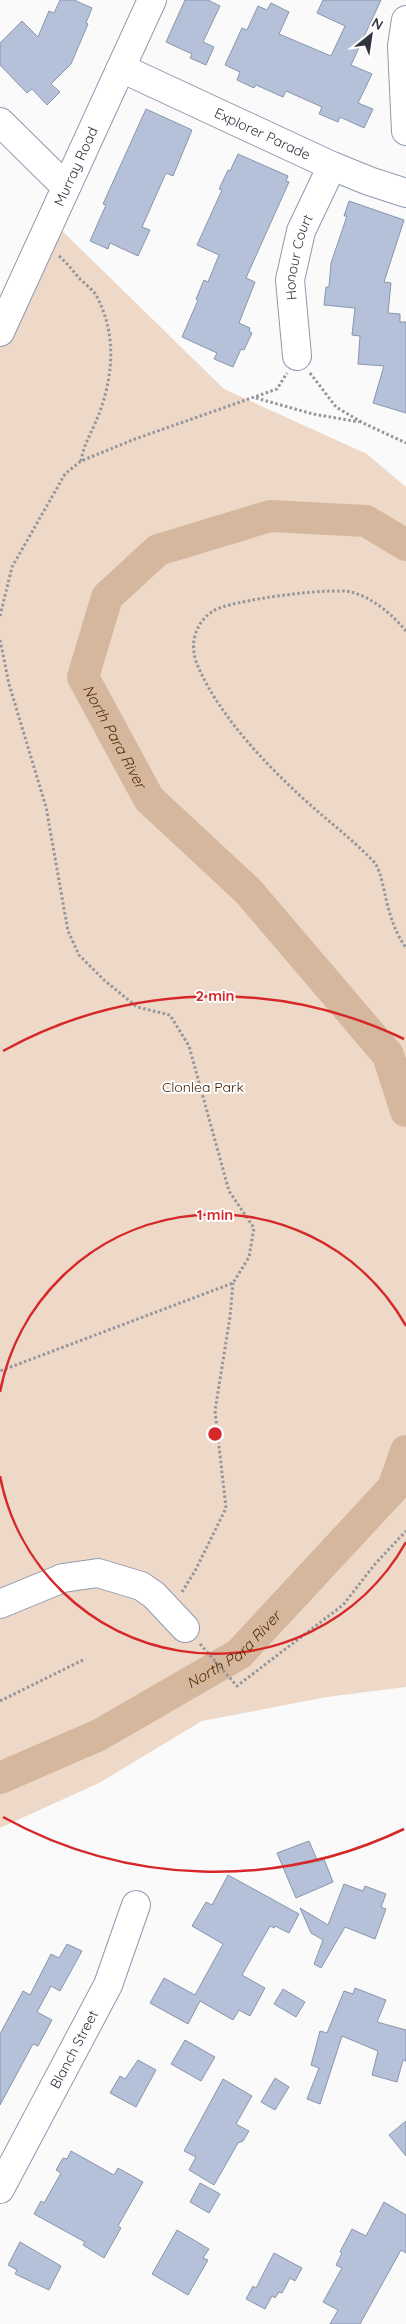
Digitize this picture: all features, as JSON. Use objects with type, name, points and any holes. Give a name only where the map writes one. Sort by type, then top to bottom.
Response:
[{"type":"street","name":"Murray Road","points":[[0,332],[152,0]]},
{"type":"street","points":[[406,20],[402,46],[406,131]]},
{"type":"street","name":"Explorer Parade","points":[[121,68],[332,166],[369,181],[406,192]]},
{"type":"street","points":[[0,122],[66,186]]},
{"type":"street","name":"Honour Court","points":[[297,356],[290,280],[301,231],[332,166]]},
{"type":"street","points":[[0,1604],[63,1578],[98,1573],[142,1586],[185,1628]]},
{"type":"street","name":"Blanch Street","points":[[0,2189],[108,1986],[136,1905]]},
{"type":"path","points":[[41,242],[59,256],[95,293],[105,315],[109,332],[111,367],[109,384],[98,419],[83,446],[81,461]]},
{"type":"path","points":[[0,616],[12,567],[66,474],[81,461],[208,412],[255,398],[277,389],[297,356],[336,407],[362,423],[406,443]]},
{"type":"path","points":[[255,398],[313,414],[362,423]]},
{"type":"path","points":[[406,631],[397,620],[368,598],[350,591],[318,592],[262,598],[214,610],[195,632],[193,646],[197,663],[211,690],[247,741],[282,780],[377,865],[397,934],[406,948]]},
{"type":"path","points":[[0,640],[2,659],[46,807],[68,931],[79,955],[104,980],[137,1007],[170,1016],[189,1046],[229,1191],[254,1228],[249,1256],[233,1283],[230,1317],[215,1411],[226,1508],[186,1587],[166,1608]]},
{"type":"path","points":[[0,1371],[233,1283]]},
{"type":"path","points":[[213,1658],[237,1686],[343,1605],[375,1564],[406,1531]]},
{"type":"path","points":[[0,1701],[85,1659]]},
{"type":"green space","name":"Clonlea Park","points":[[50,219],[224,389],[367,454],[406,487],[406,1687],[327,1697],[202,1721],[99,1783],[0,1828],[0,331]]},
{"type":"building","points":[[60,0],[74,0],[92,8],[86,23],[88,24],[71,64],[51,84],[60,92],[47,105],[32,89],[27,93],[0,65],[0,43],[22,21],[38,37],[49,11],[54,13]]},
{"type":"building","points":[[185,0],[208,0],[220,6],[203,42],[214,47],[206,65],[190,58],[192,54],[166,42]]},
{"type":"building","points":[[323,0],[381,0],[351,65],[372,74],[358,103],[373,109],[364,128],[340,117],[338,122],[319,114],[322,107],[286,91],[283,97],[256,85],[254,88],[237,80],[240,72],[225,65],[242,28],[247,30],[258,6],[267,10],[271,3],[289,12],[279,34],[331,56],[345,26],[317,13]]},
{"type":"building","points":[[146,109],[192,130],[173,176],[166,173],[142,227],[150,230],[138,256],[110,243],[108,249],[90,241],[106,205],[103,204]]},
{"type":"building","points":[[238,154],[288,176],[286,181],[289,182],[246,278],[255,282],[239,323],[250,328],[249,331],[252,333],[244,350],[241,349],[233,367],[214,359],[217,353],[182,337],[198,300],[196,299],[204,280],[208,282],[219,255],[197,245],[222,190],[219,189]]},
{"type":"building","points":[[349,201],[404,220],[384,282],[391,283],[388,313],[400,314],[400,322],[406,322],[406,413],[373,403],[384,366],[358,364],[360,336],[352,335],[355,308],[324,305],[326,287],[329,287],[331,263],[347,216],[344,216]]},
{"type":"building","points":[[309,1841],[318,1862],[324,1859],[333,1882],[296,1898],[277,1853]]},
{"type":"building","points":[[228,1875],[299,1914],[289,1933],[275,1926],[274,1928],[270,1926],[242,1975],[265,1988],[250,2016],[239,2010],[233,2020],[200,2001],[188,2024],[150,2003],[164,1978],[195,1995],[223,1944],[192,1926],[206,1902],[212,1905]]},
{"type":"building","points":[[344,1884],[363,1891],[365,1886],[386,1894],[381,1907],[386,1909],[375,1939],[345,1927],[321,1968],[314,1964],[323,1940],[311,1933],[300,1908],[328,1925]]},
{"type":"building","points":[[67,1944],[82,1951],[60,1991],[51,1986],[37,2012],[52,2020],[38,2046],[33,2044],[0,2105],[0,2034],[23,1991],[30,1995],[51,1954],[59,1958]]},
{"type":"building","points":[[355,1988],[386,2000],[377,2022],[406,2030],[406,2061],[403,2060],[397,2082],[372,2075],[378,2051],[342,2036],[320,2104],[307,2099],[319,2068],[311,2065],[320,2031],[327,2033],[344,1991],[353,1994]]},
{"type":"building","points":[[283,1989],[305,2002],[296,2017],[274,2004]]},
{"type":"building","points":[[185,2040],[215,2057],[201,2081],[171,2064]]},
{"type":"building","points":[[138,2060],[156,2070],[136,2107],[110,2093],[120,2076],[125,2079]]},
{"type":"building","points":[[275,2078],[289,2087],[275,2110],[261,2102]]},
{"type":"building","points":[[223,2079],[252,2096],[236,2124],[249,2131],[243,2141],[238,2143],[214,2185],[189,2170],[196,2157],[184,2151]]},
{"type":"building","points":[[406,2121],[406,2156],[389,2135]]},
{"type":"building","points":[[71,2151],[114,2175],[118,2168],[143,2182],[118,2226],[121,2228],[104,2258],[83,2245],[85,2242],[34,2214],[41,2201],[44,2203],[61,2173],[56,2170],[63,2158],[67,2159]]},
{"type":"building","points":[[200,2183],[220,2194],[209,2213],[190,2202]]},
{"type":"building","points":[[384,2202],[406,2215],[406,2253],[401,2250],[360,2324],[330,2324],[338,2310],[323,2302],[342,2268],[336,2265],[342,2253],[340,2252],[352,2229],[366,2236]]},
{"type":"building","points":[[177,2230],[209,2249],[203,2258],[208,2260],[188,2295],[152,2274]]},
{"type":"building","points":[[20,2242],[61,2266],[49,2290],[15,2274],[17,2270],[8,2265]]},
{"type":"building","points":[[274,2253],[302,2268],[295,2281],[290,2278],[282,2293],[279,2292],[275,2298],[272,2296],[265,2309],[246,2299],[253,2286],[256,2288]]},
{"type":"waterway","name":"North Para River","points":[[406,545],[366,521],[270,516],[158,550],[107,597],[83,677],[149,799],[248,891],[388,1055],[406,1111]]},
{"type":"waterway","name":"North Para River","points":[[0,1778],[99,1735],[239,1654],[393,1488],[406,1451]]}]
